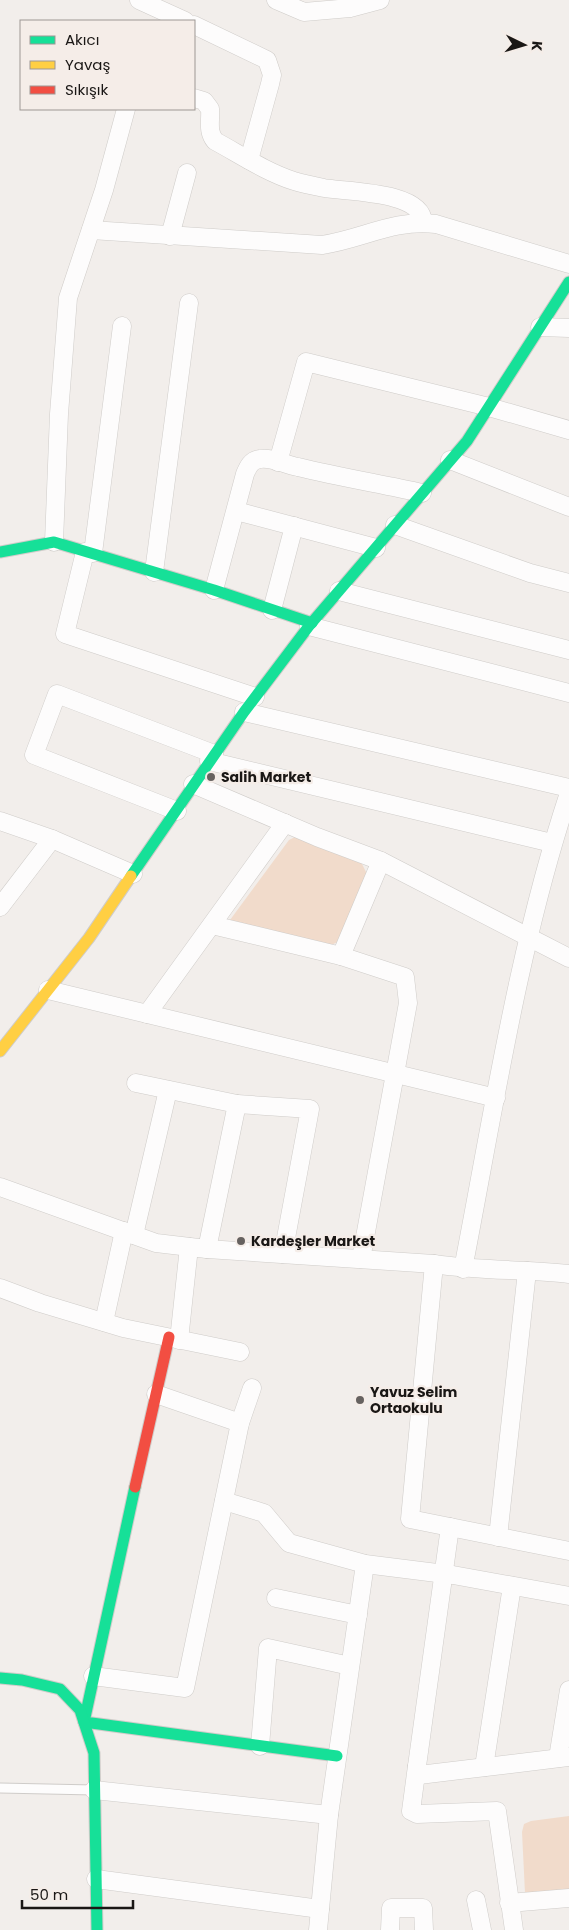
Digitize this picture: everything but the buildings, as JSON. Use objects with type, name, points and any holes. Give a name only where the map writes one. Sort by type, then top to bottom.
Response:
[{"type":"street","points":[[139,0],[183,20]]},
{"type":"street","points":[[276,0],[304,12],[350,8],[380,0]]},
{"type":"street","points":[[195,26],[267,60],[270,67],[270,84],[249,160]]},
{"type":"street","points":[[195,98],[204,101],[210,109],[209,128],[211,136],[216,141],[249,160],[295,181],[322,188],[390,196],[403,200],[417,209],[423,218],[423,222]]},
{"type":"street","points":[[54,542],[59,414],[68,298],[91,230],[126,110]]},
{"type":"street","points":[[170,236],[187,173]]},
{"type":"street","points":[[91,230],[322,246],[394,225],[423,222],[436,224],[569,264]]},
{"type":"street","points":[[0,1051],[89,938],[193,784],[255,697],[311,624],[467,441],[569,282]]},
{"type":"street","points":[[154,572],[189,303]]},
{"type":"street","points":[[122,326],[89,552],[65,634],[255,697]]},
{"type":"street","points":[[540,327],[569,328]]},
{"type":"street","points":[[278,462],[306,362],[489,407],[569,430]]},
{"type":"street","points":[[214,590],[248,466],[254,461],[261,459],[278,462],[422,493]]},
{"type":"street","points":[[450,460],[569,507]]},
{"type":"street","points":[[236,511],[376,548]]},
{"type":"street","points":[[395,525],[530,573],[569,583]]},
{"type":"street","points":[[272,610],[294,526]]},
{"type":"street","points":[[0,552],[54,542],[214,590],[311,624],[569,693]]},
{"type":"street","points":[[339,591],[569,650]]},
{"type":"street","points":[[176,811],[34,755],[56,694],[212,757],[552,843]]},
{"type":"street","points":[[244,712],[569,788]]},
{"type":"street","points":[[193,784],[381,861],[569,958]]},
{"type":"street","points":[[463,1269],[527,936],[552,843],[569,793]]},
{"type":"street","points":[[0,821],[52,839],[133,874]]},
{"type":"street","points":[[147,1014],[285,823]]},
{"type":"street","points":[[0,907],[52,839]]},
{"type":"street","points":[[340,956],[381,861]]},
{"type":"street","points":[[212,925],[340,956],[405,977],[408,1003],[361,1259]]},
{"type":"street","points":[[48,990],[496,1098]]},
{"type":"street","points":[[136,1083],[237,1104],[310,1109],[283,1254]]},
{"type":"street","points":[[104,1322],[168,1090]]},
{"type":"street","points":[[207,1249],[237,1104]]},
{"type":"street","points":[[0,1187],[156,1243],[207,1249],[434,1264],[463,1269],[569,1274]]},
{"type":"street","points":[[84,1722],[156,1394],[174,1338],[189,1247]]},
{"type":"street","points":[[434,1264],[410,1519],[569,1551]]},
{"type":"street","points":[[498,1537],[527,1271]]},
{"type":"street","points":[[0,1288],[40,1303],[104,1322],[240,1352]]},
{"type":"street","points":[[94,1676],[185,1688],[240,1422],[252,1388]]},
{"type":"street","points":[[156,1394],[240,1422]]},
{"type":"street","points":[[224,1501],[264,1513],[289,1543],[365,1564],[443,1574],[569,1596]]},
{"type":"street","points":[[450,1527],[411,1811],[417,1814],[497,1811],[514,1930]]},
{"type":"street","points":[[318,1930],[329,1815],[365,1564]]},
{"type":"street","points":[[484,1767],[512,1586]]},
{"type":"street","points":[[276,1598],[358,1615]]},
{"type":"street","points":[[260,1746],[268,1648],[350,1666]]},
{"type":"street","points":[[0,1678],[22,1680],[60,1690],[80,1710],[94,1753],[97,1930]]},
{"type":"street","points":[[417,1766],[419,1775],[564,1758],[569,1690]]},
{"type":"street","points":[[84,1722],[337,1756]]},
{"type":"street","points":[[94,1790],[329,1815]]},
{"type":"street","points":[[96,1880],[320,1909]]},
{"type":"street","points":[[509,1903],[569,1898]]},
{"type":"street","points":[[476,1900],[482,1930]]},
{"type":"street","points":[[390,1930],[391,1908],[423,1908],[424,1930]]},
{"type":"lane","points":[[0,1788],[94,1790]]},
{"type":"shaded area","points":[[303,833],[359,858],[367,874],[340,941],[331,945],[230,920],[289,840]]},
{"type":"shaded area","points":[[569,1816],[569,1894],[525,1893],[522,1832],[524,1824],[531,1821]]},
{"type":"traffic: fast","points":[[131,876],[244,712],[309,626],[467,441],[569,282]]},
{"type":"traffic: fast","points":[[0,552],[54,542],[214,590],[312,623]]},
{"type":"traffic: fast","points":[[135,1487],[84,1722],[337,1756]]},
{"type":"traffic: fast","points":[[0,1678],[22,1680],[60,1689],[80,1710],[94,1753],[97,1930]]},
{"type":"traffic: slow","points":[[0,1051],[89,938],[131,876]]},
{"type":"traffic: jam","points":[[135,1487],[169,1337]]},
{"type":"place","name":"Salih Market","points":[[211,777]]},
{"type":"place","name":"Kardeşler Market","points":[[241,1241]]},
{"type":"place","name":"Yavuz Selim Ortaokulu","points":[[360,1400]]}]
